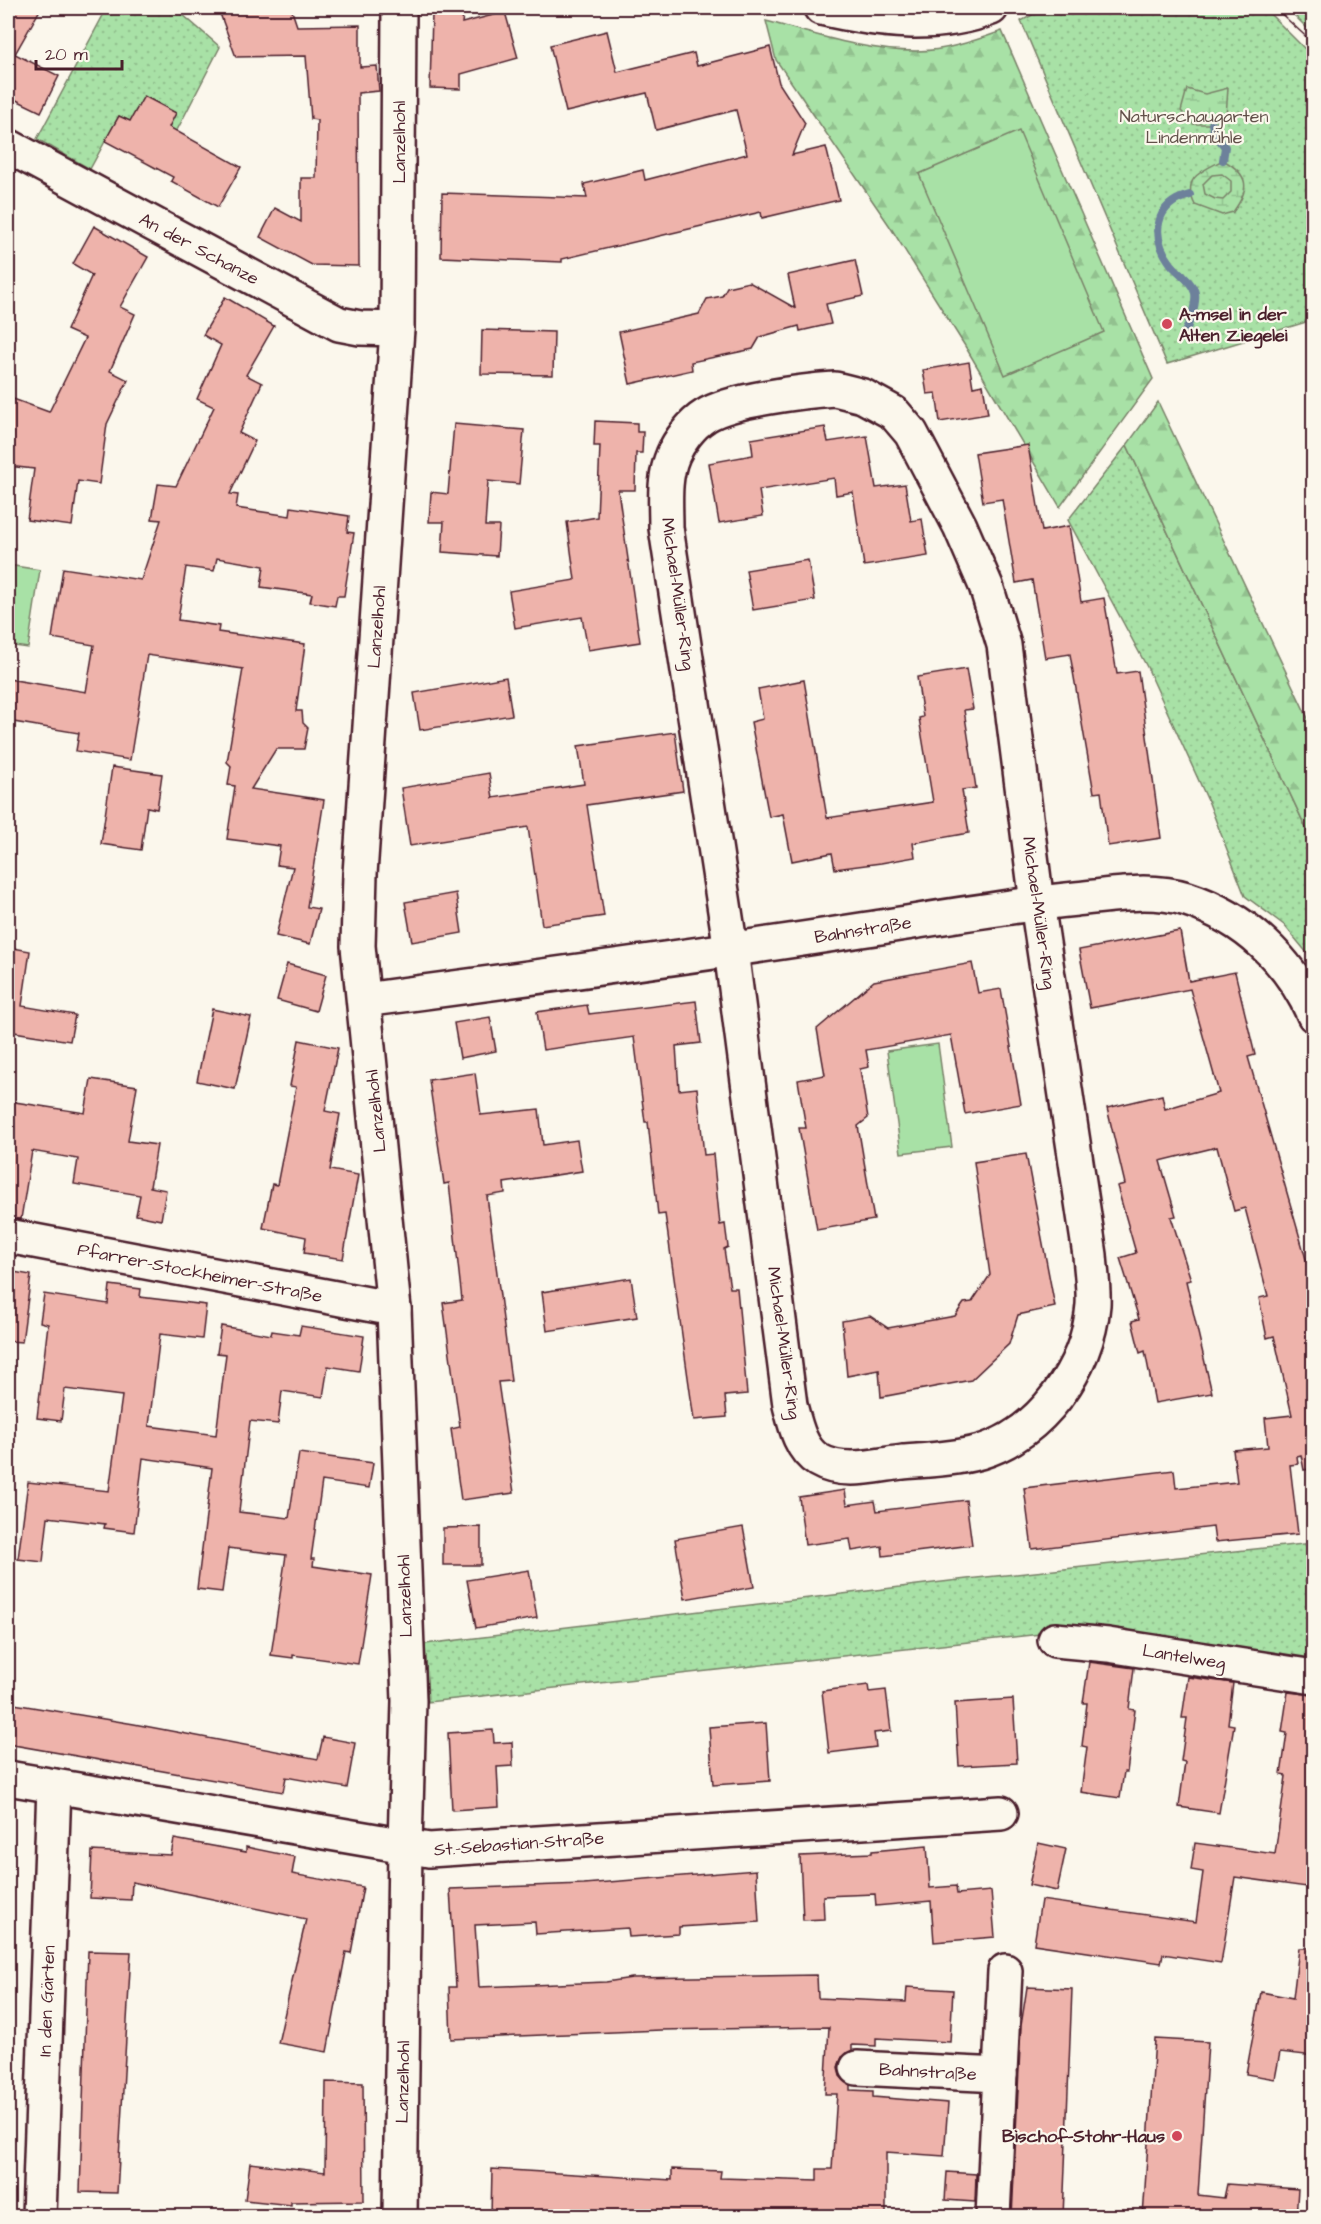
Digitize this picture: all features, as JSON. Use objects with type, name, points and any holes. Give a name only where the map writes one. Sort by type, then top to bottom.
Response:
[{"type":"street","name":"Lanzelhohl","points":[[399,8],[398,329],[360,874],[358,946],[394,1310],[409,1701],[400,2217]]},
{"type":"street","points":[[821,8],[864,18],[894,21],[952,18],[991,8]]},
{"type":"street","name":"An der Schanze","points":[[8,146],[339,324],[360,328],[398,329]]},
{"type":"street","name":"Michael-Müller-Ring","points":[[835,389],[863,396],[894,413],[911,433],[960,526],[986,586],[1004,645],[1037,903],[1090,1255],[1093,1304],[1082,1351],[1071,1373],[1047,1407],[1025,1431],[980,1452],[842,1469],[818,1460],[807,1449],[797,1431],[790,1405],[731,950],[666,528],[666,484],[673,454],[692,426],[706,415],[727,407],[814,390],[835,389]]},
{"type":"street","name":"Bahnstraße","points":[[364,1000],[731,950],[1037,903],[1128,894],[1158,894],[1186,899],[1222,914],[1274,953],[1295,976],[1314,1015]]},
{"type":"street","name":"Pfarrer-Stockheimer-Straße","points":[[8,1236],[394,1310]]},
{"type":"street","name":"Lantelweg","points":[[1055,1640],[1108,1645],[1314,1677]]},
{"type":"street","name":"St.-Sebastian-Straße","points":[[8,1778],[429,1850],[1001,1813]]},
{"type":"street","name":"In den Gärten","points":[[39,2217],[54,1786]]},
{"type":"street","name":"Bahnstraße","points":[[993,2217],[1005,1971]]},
{"type":"street","name":"Bahnstraße","points":[[857,2068],[1000,2075]]},
{"type":"green space","points":[[107,8],[175,8],[220,47],[157,169],[149,164],[176,113],[144,96],[130,121],[119,116],[90,169],[37,139]]},
{"type":"green space","name":"Naturschaugarten Lindenmühle","points":[[1045,8],[1264,8],[1313,57],[1313,320],[1167,364],[1021,21]]},
{"type":"green space","points":[[1287,8],[1313,8],[1313,34]]},
{"type":"green space","points":[[766,21],[840,41],[878,48],[916,51],[949,47],[1002,31],[1153,379],[1060,507],[965,346],[889,225],[776,60]]},
{"type":"green space","points":[[1228,88],[1226,116],[1212,124],[1193,124],[1181,111],[1187,89],[1205,94]]},
{"type":"green space","points":[[1019,131],[1104,332],[1005,375],[919,174]]},
{"type":"green space","points":[[1223,160],[1243,177],[1244,189],[1239,204],[1233,212],[1222,215],[1195,205],[1191,188],[1196,176]],"holes":[[[1222,174],[1231,181],[1231,192],[1223,200],[1205,194],[1203,184],[1212,175]]]},
{"type":"green space","points":[[1158,402],[1313,729],[1313,843],[1127,445]]},
{"type":"green space","points":[[1127,445],[1313,843],[1312,959],[1284,925],[1245,896],[1209,803],[1147,667],[1068,520]]},
{"type":"green space","points":[[8,565],[40,570],[28,648],[8,645]]},
{"type":"green space","points":[[938,1044],[952,1147],[901,1153],[887,1051]]},
{"type":"green space","points":[[1313,1543],[1313,1665],[1059,1632],[428,1702],[425,1644],[967,1579]]},
{"type":"building","points":[[14,8],[41,8],[15,54],[59,76],[41,112],[8,96],[8,20]]},
{"type":"building","points":[[218,8],[291,8],[297,26],[360,25],[360,67],[377,66],[379,91],[358,93],[359,266],[312,265],[260,237],[275,208],[301,222],[301,178],[316,178],[317,120],[311,119],[306,56],[236,57]]},
{"type":"building","points":[[505,12],[518,58],[461,74],[461,89],[430,88],[432,14],[463,15],[462,23]]},
{"type":"building","points":[[607,31],[617,72],[694,53],[697,66],[770,47],[779,83],[805,123],[792,155],[826,147],[839,200],[762,218],[761,212],[562,259],[562,262],[441,257],[442,193],[587,198],[584,184],[643,170],[645,180],[747,154],[736,110],[656,130],[647,93],[566,112],[550,45]]},
{"type":"building","points":[[144,96],[176,113],[169,127],[241,167],[218,207],[171,181],[173,177],[105,141],[119,116],[130,121]]},
{"type":"building","points":[[94,226],[148,257],[120,307],[135,314],[110,371],[128,380],[107,424],[99,484],[78,481],[72,526],[27,520],[34,469],[8,466],[8,397],[49,412],[85,338],[67,330],[92,275],[73,264]]},
{"type":"building","points":[[855,260],[863,296],[826,304],[831,324],[800,331],[799,326],[760,337],[753,349],[691,362],[692,370],[630,384],[619,332],[699,314],[707,299],[722,296],[727,287],[749,282],[795,308],[788,275]]},
{"type":"building","points":[[225,297],[274,326],[246,375],[262,383],[239,433],[255,441],[230,494],[238,495],[236,508],[290,516],[291,507],[349,516],[347,532],[354,533],[344,596],[337,596],[335,606],[310,602],[312,594],[261,587],[264,566],[217,558],[214,571],[186,567],[178,620],[219,626],[218,632],[305,644],[296,711],[302,711],[303,723],[308,728],[304,749],[276,749],[251,789],[324,800],[307,907],[319,909],[310,944],[276,936],[293,867],[277,865],[280,846],[227,839],[235,786],[228,785],[231,766],[227,762],[243,669],[147,655],[130,760],[76,751],[79,733],[8,721],[8,679],[86,692],[94,645],[52,638],[63,568],[141,580],[161,520],[152,519],[158,484],[176,486],[214,407],[197,399],[221,345],[203,335]]},
{"type":"building","points":[[482,330],[554,332],[553,375],[481,374]]},
{"type":"building","points":[[969,362],[973,387],[983,385],[988,414],[940,422],[936,393],[927,394],[923,370]]},
{"type":"building","points":[[595,421],[637,423],[637,432],[643,432],[642,453],[636,453],[635,490],[618,490],[640,642],[588,650],[582,617],[515,628],[509,591],[575,580],[567,522],[597,517],[600,446],[594,446]]},
{"type":"building","points":[[454,424],[524,430],[519,484],[488,481],[485,526],[499,526],[497,556],[442,552],[444,522],[429,522],[431,492],[448,494]]},
{"type":"building","points":[[825,427],[828,442],[867,436],[876,488],[905,484],[911,521],[922,519],[928,556],[864,566],[853,492],[836,495],[834,478],[759,490],[763,516],[719,523],[709,463],[753,455],[751,439]]},
{"type":"building","points":[[1028,445],[1042,531],[1069,526],[1081,602],[1104,598],[1117,674],[1138,671],[1161,838],[1108,846],[1101,792],[1094,793],[1070,654],[1045,658],[1032,580],[1016,583],[1002,499],[983,502],[975,453]]},
{"type":"building","points":[[808,560],[815,600],[753,610],[746,570]]},
{"type":"building","points":[[966,669],[973,709],[964,710],[976,788],[962,790],[969,833],[913,843],[915,857],[881,863],[835,869],[832,853],[792,861],[783,814],[769,817],[751,722],[763,719],[758,689],[804,680],[827,818],[933,802],[919,718],[923,717],[917,677]]},
{"type":"building","points":[[506,677],[512,715],[420,730],[414,693]]},
{"type":"building","points":[[675,732],[683,791],[587,805],[604,916],[542,925],[528,827],[410,846],[401,788],[489,773],[493,798],[584,784],[578,746]]},
{"type":"building","points":[[112,767],[162,774],[157,809],[147,807],[141,850],[101,844]]},
{"type":"building","points":[[456,893],[462,933],[412,942],[405,902]]},
{"type":"building","points":[[1180,931],[1189,981],[1235,972],[1255,1055],[1248,1057],[1314,1287],[1314,1468],[1304,1470],[1301,1455],[1297,1456],[1298,1464],[1290,1465],[1298,1534],[1215,1542],[1213,1527],[1032,1549],[1024,1488],[1174,1470],[1176,1488],[1237,1482],[1233,1450],[1268,1447],[1265,1418],[1292,1415],[1274,1336],[1267,1338],[1259,1298],[1268,1296],[1245,1208],[1234,1211],[1217,1147],[1160,1161],[1176,1216],[1171,1217],[1191,1280],[1186,1281],[1212,1393],[1155,1403],[1145,1351],[1140,1353],[1132,1321],[1139,1319],[1120,1258],[1136,1253],[1117,1186],[1125,1184],[1107,1108],[1162,1095],[1165,1109],[1219,1093],[1190,989],[1090,1008],[1079,950]]},
{"type":"building","points":[[8,947],[30,951],[22,1006],[75,1015],[70,1041],[8,1031]]},
{"type":"building","points":[[972,963],[978,993],[1001,989],[1021,1104],[965,1114],[951,1035],[866,1050],[869,1067],[860,1069],[868,1118],[858,1126],[874,1220],[817,1230],[799,1128],[806,1128],[798,1080],[825,1075],[817,1029],[874,981]]},
{"type":"building","points":[[287,964],[326,975],[316,1011],[277,1000]]},
{"type":"building","points":[[696,1001],[701,1043],[676,1046],[679,1090],[697,1088],[704,1155],[713,1154],[720,1225],[725,1224],[728,1247],[724,1249],[730,1288],[737,1288],[747,1394],[725,1396],[727,1417],[694,1420],[665,1214],[658,1215],[648,1122],[645,1122],[634,1037],[543,1050],[537,1012],[587,1005],[589,1014]]},
{"type":"building","points":[[212,1009],[251,1017],[235,1089],[197,1081]]},
{"type":"building","points":[[490,1017],[496,1051],[460,1058],[454,1023]]},
{"type":"building","points":[[299,1040],[338,1048],[325,1111],[340,1114],[330,1170],[358,1175],[343,1259],[304,1253],[306,1237],[263,1228],[272,1184],[277,1185],[296,1087],[290,1086]]},
{"type":"building","points":[[475,1073],[481,1115],[539,1109],[543,1145],[577,1140],[582,1171],[504,1183],[505,1193],[487,1196],[511,1381],[498,1382],[514,1493],[461,1500],[451,1429],[460,1427],[443,1303],[462,1300],[449,1183],[444,1184],[429,1080]]},
{"type":"building","points":[[91,1079],[137,1086],[128,1141],[157,1145],[150,1187],[166,1190],[161,1220],[136,1215],[140,1195],[74,1184],[78,1159],[32,1151],[21,1219],[8,1218],[8,1101],[85,1113]]},
{"type":"building","points":[[1026,1154],[1055,1307],[1018,1315],[1009,1344],[971,1380],[881,1397],[879,1370],[847,1376],[842,1321],[870,1316],[888,1328],[955,1316],[964,1303],[972,1302],[990,1275],[974,1162]]},
{"type":"building","points":[[8,1271],[31,1275],[22,1342],[8,1341]]},
{"type":"building","points":[[631,1278],[637,1317],[547,1331],[542,1292]]},
{"type":"building","points":[[110,1285],[141,1289],[140,1297],[206,1305],[202,1339],[160,1334],[149,1426],[216,1435],[226,1354],[217,1353],[221,1326],[271,1335],[272,1331],[299,1335],[301,1326],[364,1336],[359,1371],[328,1366],[323,1397],[282,1391],[278,1424],[250,1421],[239,1512],[289,1518],[299,1453],[373,1463],[369,1488],[322,1481],[311,1559],[314,1559],[313,1566],[372,1575],[358,1664],[293,1655],[293,1658],[271,1655],[286,1555],[228,1548],[222,1592],[197,1589],[212,1468],[143,1458],[134,1532],[104,1528],[105,1524],[48,1517],[43,1562],[18,1559],[28,1482],[109,1491],[122,1396],[65,1389],[61,1421],[37,1418],[48,1324],[40,1322],[44,1294],[108,1304]]},
{"type":"building","points":[[845,1490],[847,1505],[875,1501],[877,1511],[966,1500],[972,1545],[883,1556],[882,1546],[852,1551],[850,1539],[805,1545],[799,1497]]},
{"type":"building","points":[[481,1527],[481,1565],[443,1565],[443,1528]]},
{"type":"building","points":[[743,1527],[754,1587],[685,1599],[675,1539]]},
{"type":"building","points":[[529,1570],[537,1618],[476,1628],[467,1580]]},
{"type":"building","points":[[1089,1662],[1134,1668],[1129,1709],[1135,1710],[1127,1772],[1124,1772],[1120,1798],[1081,1792],[1087,1747],[1082,1746],[1087,1703],[1083,1703]]},
{"type":"building","points":[[1188,1677],[1233,1683],[1228,1724],[1234,1725],[1219,1813],[1179,1807],[1185,1762],[1181,1761],[1187,1718],[1182,1718]]},
{"type":"building","points":[[868,1685],[869,1692],[886,1690],[891,1731],[874,1733],[876,1747],[829,1753],[822,1691]]},
{"type":"building","points":[[1288,1692],[1314,1695],[1314,1888],[1235,1877],[1221,1963],[1163,1954],[1161,1963],[1034,1944],[1041,1900],[1196,1922],[1203,1872],[1191,1870],[1195,1843],[1275,1854],[1286,1776],[1281,1775],[1287,1733],[1282,1732]]},
{"type":"building","points":[[1013,1699],[1017,1763],[959,1766],[955,1703]]},
{"type":"building","points":[[8,1703],[318,1759],[323,1737],[355,1743],[347,1788],[286,1777],[283,1792],[8,1744]]},
{"type":"building","points":[[766,1723],[770,1781],[713,1785],[709,1727]]},
{"type":"building","points":[[493,1730],[494,1743],[512,1742],[513,1766],[497,1767],[499,1807],[452,1810],[448,1733]]},
{"type":"building","points":[[174,1839],[246,1852],[246,1847],[295,1857],[292,1874],[363,1887],[351,1953],[346,1952],[327,2052],[278,2043],[306,1919],[132,1882],[131,1900],[90,1898],[92,1851],[171,1855]]},
{"type":"building","points":[[1038,1843],[1066,1849],[1057,1891],[1029,1885]]},
{"type":"building","points":[[927,1846],[930,1888],[956,1886],[957,1894],[991,1891],[995,1937],[934,1942],[931,1901],[876,1906],[875,1894],[823,1896],[824,1919],[803,1920],[800,1856],[872,1853],[872,1851]]},
{"type":"building","points":[[756,1870],[759,1922],[679,1927],[679,1934],[629,1937],[628,1928],[536,1934],[535,1922],[475,1925],[479,1987],[606,1982],[632,1978],[817,1975],[818,1998],[906,2002],[907,1987],[953,1990],[950,2042],[876,2038],[876,2046],[852,2045],[852,2051],[842,2057],[838,2067],[840,2076],[850,2085],[850,2090],[873,2091],[873,2097],[948,2103],[944,2156],[886,2152],[886,2217],[491,2217],[492,2169],[672,2180],[672,2169],[721,2171],[720,2178],[817,2181],[817,2169],[832,2169],[837,2094],[825,2094],[829,2027],[661,2030],[451,2039],[449,1987],[456,1987],[450,1889],[584,1884]]},
{"type":"building","points":[[1299,1948],[1314,1948],[1314,2056],[1280,2052],[1275,2079],[1246,2074],[1261,1992],[1293,1998]]},
{"type":"building","points":[[88,1951],[131,1952],[117,2193],[80,2192]]},
{"type":"building","points":[[1027,1987],[1072,1989],[1063,2217],[1012,2217],[1021,2026]]},
{"type":"building","name":"Bischof-Stohr-Haus","points":[[1155,2039],[1208,2042],[1198,2195],[1224,2198],[1227,2184],[1298,2189],[1296,2217],[1143,2217]]},
{"type":"building","points":[[326,2082],[363,2083],[364,2201],[291,2202],[291,2205],[245,2200],[250,2163],[325,2172]]},
{"type":"building","points":[[947,2172],[976,2174],[975,2202],[945,2200]]},
{"type":"waterway","points":[[1212,124],[1214,133],[1225,147],[1223,160]]},
{"type":"waterway","points":[[1182,338],[1193,310],[1195,293],[1164,253],[1158,232],[1159,222],[1169,206],[1178,199],[1190,195]]},
{"type":"tram line","points":[[1275,8],[1314,44]]},
{"type":"place","name":"A-msel in der Alten Ziegelei","points":[[1167,324]]},
{"type":"place","name":"Bischof-Stohr-Haus","points":[[1177,2136]]}]
